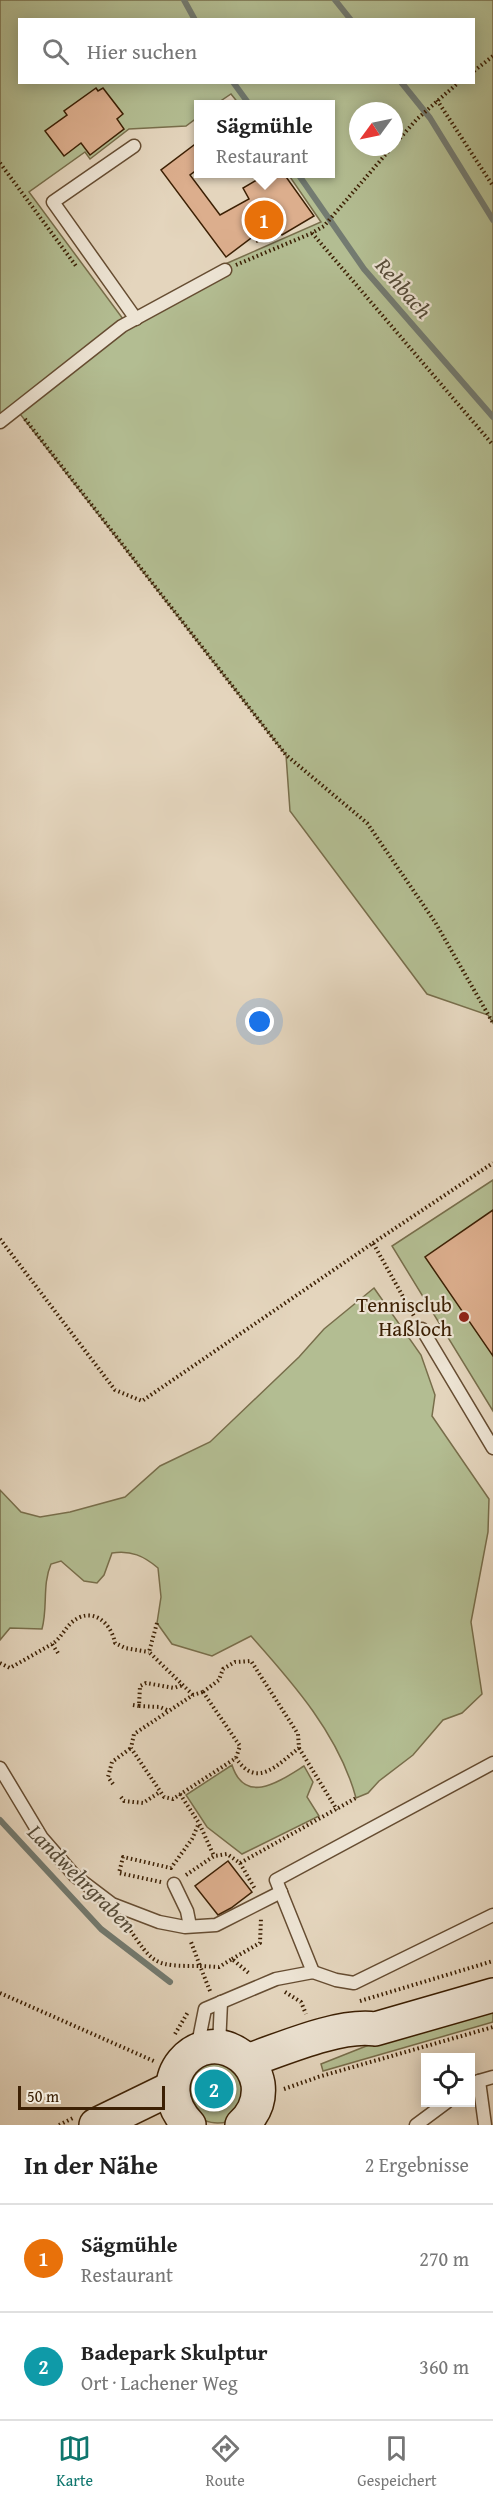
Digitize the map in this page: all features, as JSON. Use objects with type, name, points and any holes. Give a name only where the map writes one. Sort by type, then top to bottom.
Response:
[{"type":"main road","points":[[148,2125],[174,2098],[179,2066],[239,2067],[307,2040],[359,2027],[375,2029],[493,1995]]},
{"type":"main road","points":[[239,2067],[256,2104],[243,2125]]},
{"type":"main road","points":[[96,2125],[174,2098]]},
{"type":"lane","points":[[134,146],[54,202],[136,319]]},
{"type":"lane","points":[[0,422],[122,327],[225,270]]},
{"type":"lane","points":[[422,1329],[493,1448]]},
{"type":"lane","points":[[313,1972],[276,1880],[493,1763]]},
{"type":"lane","points":[[0,1768],[42,1838],[75,1876],[112,1904],[159,1922],[188,1927],[216,1925],[262,1899],[281,1892]]},
{"type":"lane","points":[[174,1884],[187,1911],[188,1927]]},
{"type":"lane","points":[[239,2067],[206,2009],[276,1979],[313,1972],[354,1983],[493,1915]]},
{"type":"lane","points":[[221,2002],[239,2067]]},
{"type":"lane","points":[[484,2125],[475,2084],[493,2077]]},
{"type":"lane","points":[[416,2125],[418,2121],[441,2107]]},
{"type":"path","points":[[475,70],[493,56]]},
{"type":"path","points":[[403,135],[436,100],[456,84]]},
{"type":"path","points":[[436,100],[493,186]]},
{"type":"path","points":[[225,270],[324,226],[384,156]]},
{"type":"path","points":[[0,163],[81,272]]},
{"type":"path","points":[[312,233],[493,445]]},
{"type":"path","points":[[17,410],[286,755],[367,823],[435,922],[493,1023]]},
{"type":"path","points":[[0,1239],[115,1390],[142,1401],[493,1163]]},
{"type":"path","points":[[373,1243],[422,1329]]},
{"type":"path","points":[[0,1663],[9,1668],[59,1639],[70,1624],[78,1618],[88,1616],[106,1622],[113,1631],[116,1644],[149,1652],[193,1695]]},
{"type":"path","points":[[149,1652],[157,1623]]},
{"type":"path","points":[[52,1644],[58,1653]]},
{"type":"path","points":[[113,1784],[108,1777],[112,1762],[131,1748],[134,1734],[193,1695],[203,1692],[219,1680],[223,1669],[235,1662],[251,1660],[298,1734],[299,1748],[337,1810]]},
{"type":"path","points":[[169,1711],[160,1707],[136,1705],[140,1686],[146,1683],[174,1688],[183,1685]]},
{"type":"path","points":[[131,1748],[164,1797],[174,1799],[236,1758],[240,1746],[203,1692]]},
{"type":"path","points":[[236,1758],[245,1771],[254,1774],[266,1772],[299,1748]]},
{"type":"path","points":[[121,1797],[124,1801],[143,1803],[160,1792]]},
{"type":"path","points":[[180,1794],[200,1823],[214,1856]]},
{"type":"path","points":[[240,1863],[356,1798]]},
{"type":"path","points":[[200,1823],[192,1839],[171,1868],[123,1857],[119,1873],[174,1884],[214,1856],[227,1854],[240,1863],[262,1899],[260,1943],[232,1959]]},
{"type":"path","points":[[112,1904],[147,1955],[166,1966],[200,1966],[188,1927]]},
{"type":"path","points":[[351,2004],[493,1961]]},
{"type":"path","points":[[0,1993],[174,2098]]},
{"type":"path","points":[[239,2067],[282,2090],[295,2084],[493,2027]]},
{"type":"green space","points":[[0,0],[493,0],[493,1023],[488,1015],[427,994],[290,811],[286,755],[17,410],[0,422]],"holes":[[[231,94],[236,100],[335,100],[335,178],[291,178],[321,222],[223,265],[123,319],[29,192],[85,152],[90,159],[129,129],[186,126],[194,120],[194,100],[222,100]]]},
{"type":"green space","name":"Tennisclub Haßloch","points":[[493,1180],[493,1411],[392,1246]]},
{"type":"green space","points":[[374,1288],[421,1355],[435,1395],[432,1416],[489,1499],[488,1532],[471,1622],[482,1694],[462,1713],[443,1720],[413,1755],[379,1781],[368,1793],[356,1798],[348,1775],[326,1731],[283,1672],[251,1636],[212,1656],[172,1644],[157,1623],[161,1597],[158,1568],[148,1560],[131,1553],[112,1553],[104,1575],[97,1583],[84,1581],[61,1561],[51,1564],[48,1572],[42,1629],[10,1628],[0,1640],[0,1490],[21,1512],[40,1517],[70,1512],[125,1497],[160,1466],[210,1442],[299,1357],[324,1329]]},
{"type":"green space","points":[[232,1765],[245,1785],[254,1787],[264,1787],[274,1783],[304,1766],[313,1782],[307,1797],[319,1816],[242,1854],[207,1827],[186,1795]]},
{"type":"green space","points":[[493,2007],[493,2022],[323,2071],[321,2064],[384,2039]]},
{"type":"green space","points":[[228,2060],[249,2085],[228,2122],[215,2123],[204,2120],[196,2116],[186,2079],[199,2063]]},
{"type":"building","points":[[96,88],[98,91],[103,88],[123,114],[117,119],[124,129],[90,155],[81,143],[64,156],[45,131],[67,115],[64,111]]},
{"type":"building","points":[[194,145],[194,172],[190,175],[220,215],[249,199],[243,188],[260,178],[287,178],[314,216],[282,235],[279,230],[257,242],[254,236],[226,257],[161,170]]},
{"type":"building","points":[[493,1210],[493,1356],[425,1257]]},
{"type":"building","points":[[228,1861],[252,1892],[218,1915],[195,1886]]},
{"type":"waterway","name":"Rehbach","points":[[184,0],[194,18]]},
{"type":"waterway","points":[[335,0],[349,18]]},
{"type":"waterway","name":"Rehbach","points":[[234,84],[246,100]]},
{"type":"waterway","points":[[403,84],[430,118],[493,220]]},
{"type":"waterway","name":"Rehbach","points":[[301,178],[364,269],[493,417]]},
{"type":"waterway","name":"Landwehrgraben","points":[[0,1820],[101,1929],[170,1982]]},
{"type":"place","name":"Sägmühle","points":[[264,220]]},
{"type":"place","name":"Tennisclub Haßloch","points":[[464,1317]]},
{"type":"place","name":"Badepark Skulptur","points":[[214,2089]]}]
